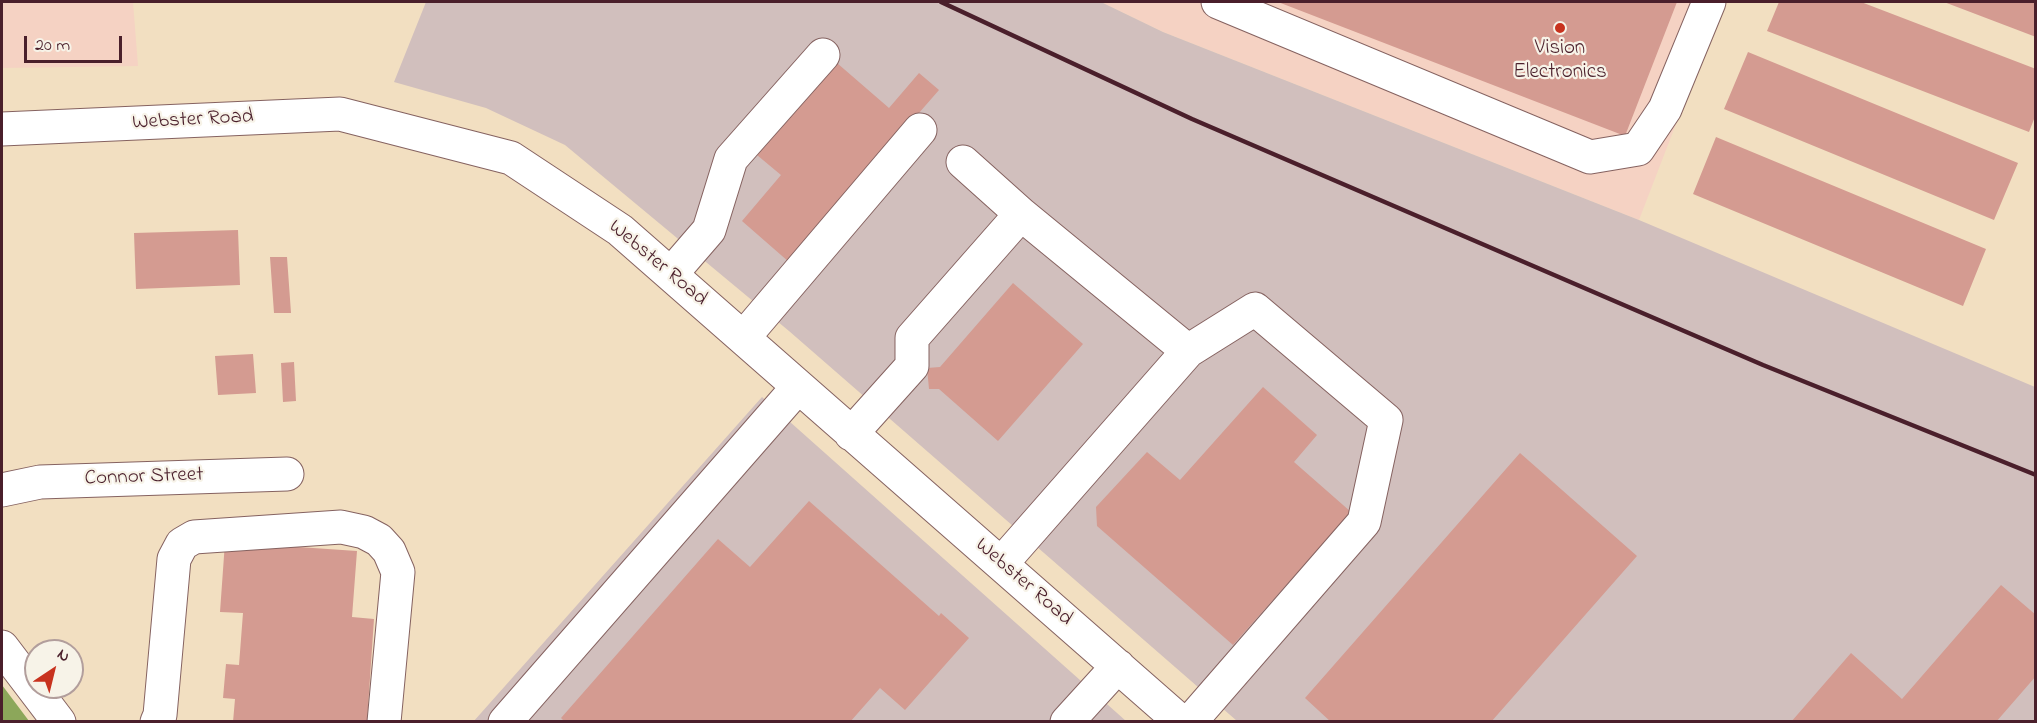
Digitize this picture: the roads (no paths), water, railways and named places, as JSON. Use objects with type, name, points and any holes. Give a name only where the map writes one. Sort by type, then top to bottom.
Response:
[{"type":"street","points":[[1218,2],[1590,157],[1638,149],[1665,109],[1709,2]]},
{"type":"street","points":[[671,274],[709,230],[731,159],[823,55]]},
{"type":"street","name":"Webster Road","points":[[2,129],[340,114],[511,158],[620,230],[1181,722]]},
{"type":"street","points":[[743,339],[920,130]]},
{"type":"street","points":[[963,162],[1021,214],[1188,351]]},
{"type":"street","points":[[851,434],[912,366],[912,338],[1021,214]]},
{"type":"street","points":[[1001,564],[1188,351],[1255,309],[1386,420],[1364,522],[1190,722]]},
{"type":"street","points":[[505,722],[798,387]]},
{"type":"street","name":"Connor Street","points":[[2,490],[40,482],[287,474]]},
{"type":"street","points":[[157,722],[160,715],[174,559],[182,544],[194,537],[342,527],[364,531],[380,540],[389,551],[398,572],[384,722]]},
{"type":"street","points":[[2,647],[58,722]]},
{"type":"street","points":[[1067,722],[1118,666]]},
{"type":"railway","points":[[941,2],[1192,119],[1763,365],[2036,475]]},
{"type":"place","name":"Vision Electronics","points":[[1560,28]]}]
